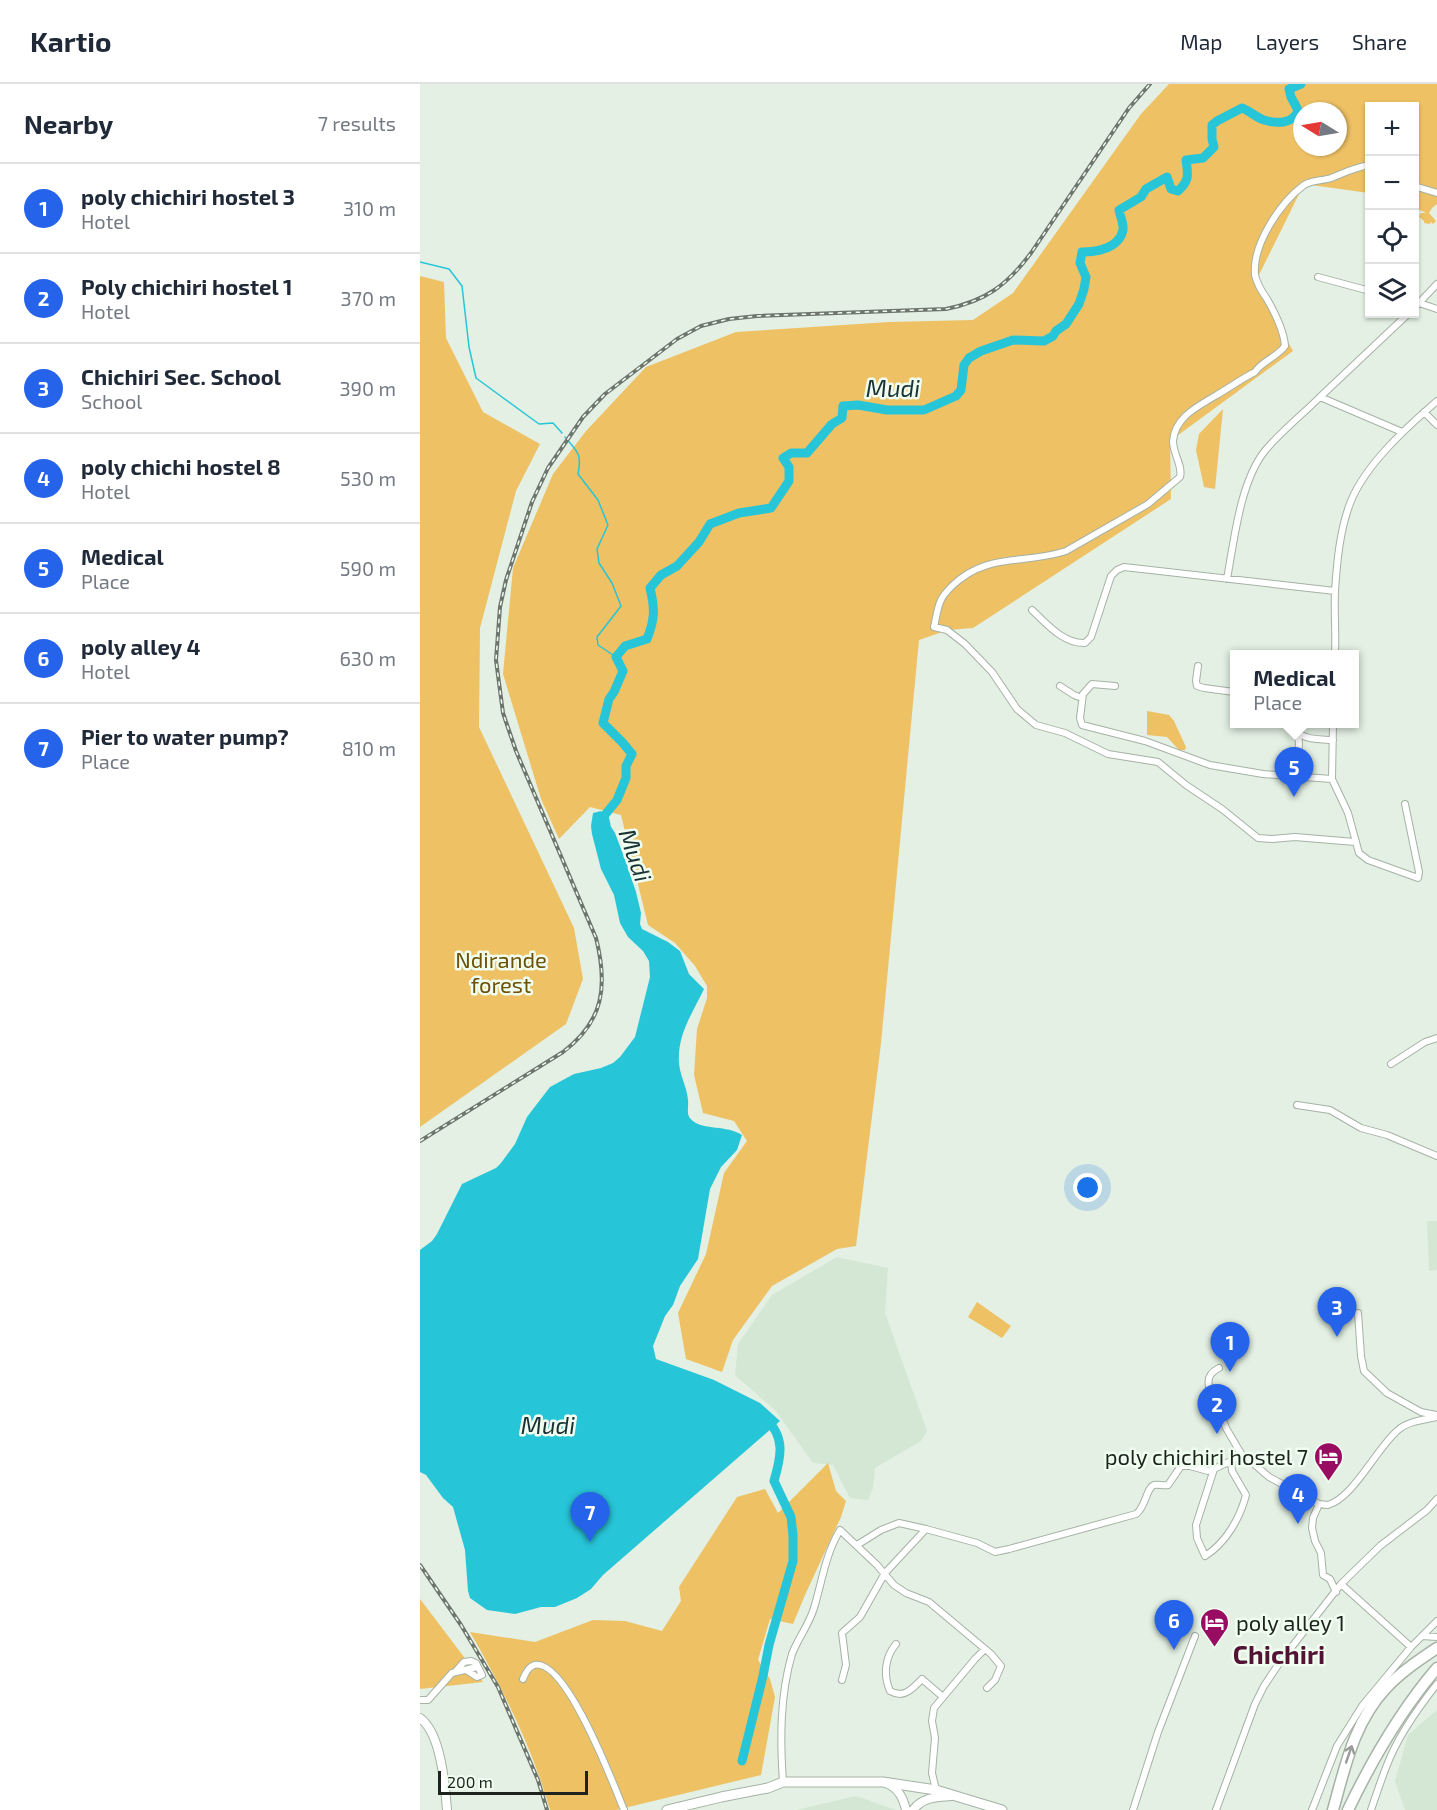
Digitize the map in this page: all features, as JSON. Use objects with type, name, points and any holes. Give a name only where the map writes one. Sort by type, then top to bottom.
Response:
[{"type":"highway","points":[[1333,1810],[1348,1756],[1361,1724],[1385,1689],[1411,1666],[1437,1648]]},
{"type":"highway","points":[[1348,1810],[1385,1741],[1416,1694],[1437,1668]]},
{"type":"main road","points":[[420,1718],[430,1727],[436,1742],[447,1810]]},
{"type":"main road","points":[[667,1810],[768,1788],[783,1782],[883,1782],[909,1785],[955,1795],[1002,1810]]},
{"type":"main road","points":[[883,1782],[896,1789],[906,1810]]},
{"type":"main road","points":[[906,1810],[909,1785]]},
{"type":"main road","points":[[913,1810],[921,1801],[930,1797],[955,1795]]},
{"type":"street","points":[[1355,842],[1295,837],[1257,838],[1158,762],[1114,756],[1065,734],[1036,725],[1017,709],[992,672],[965,644],[947,630],[933,627],[940,600],[968,573],[996,562],[1053,555],[1066,551],[1148,504],[1180,477],[1181,471],[1175,456],[1173,440],[1182,420],[1201,404],[1255,372],[1261,364],[1285,346],[1277,320],[1255,275],[1257,255],[1267,230],[1280,210],[1305,185],[1365,166]]},
{"type":"street","points":[[1419,188],[1437,193]]},
{"type":"street","points":[[1318,277],[1365,290]]},
{"type":"street","points":[[1419,301],[1437,284]]},
{"type":"street","points":[[1419,305],[1437,309]]},
{"type":"street","points":[[1227,579],[1244,497],[1256,465],[1265,451],[1404,318]]},
{"type":"street","points":[[1320,397],[1402,432]]},
{"type":"street","points":[[1335,650],[1335,591],[1342,529],[1352,499],[1368,472],[1402,432],[1437,401]]},
{"type":"street","points":[[1425,412],[1437,424]]},
{"type":"street","points":[[1032,610],[1059,634],[1073,641],[1085,643],[1091,637],[1111,576],[1121,568],[1335,591]]},
{"type":"street","points":[[1198,666],[1197,686],[1230,691]]},
{"type":"street","points":[[1115,686],[1092,684],[1083,694],[1080,723],[1086,727],[1145,741],[1210,765],[1263,774],[1332,779]]},
{"type":"street","points":[[1060,686],[1082,698]]},
{"type":"street","points":[[1293,728],[1298,734],[1309,738],[1334,740]]},
{"type":"street","points":[[1333,728],[1332,779],[1348,813],[1359,853],[1364,859],[1418,878],[1419,872],[1405,804]]},
{"type":"street","points":[[1296,777],[1298,734]]},
{"type":"street","points":[[1391,1064],[1425,1042],[1437,1038]]},
{"type":"street","points":[[1297,1105],[1330,1110],[1361,1128],[1402,1141],[1437,1156]]},
{"type":"street","points":[[1358,1313],[1360,1356],[1364,1371],[1387,1393],[1421,1412],[1437,1416]]},
{"type":"street","points":[[1219,1368],[1211,1374],[1209,1386],[1226,1428],[1243,1457]]},
{"type":"street","points":[[857,1545],[881,1530],[899,1523],[977,1543],[995,1552],[1009,1549],[1136,1514],[1142,1509],[1150,1489],[1155,1485],[1168,1485],[1181,1466],[1208,1471],[1243,1457],[1251,1459],[1269,1477],[1324,1506],[1344,1496],[1399,1429],[1437,1416]]},
{"type":"street","points":[[1214,1469],[1196,1525],[1197,1538],[1205,1556],[1230,1533],[1244,1505],[1246,1495],[1232,1471],[1231,1462]]},
{"type":"street","points":[[1216,1810],[1255,1704],[1264,1686],[1297,1639],[1341,1584],[1380,1546],[1427,1510],[1437,1499]]},
{"type":"street","points":[[1319,1504],[1313,1518],[1313,1534],[1321,1553],[1323,1575],[1330,1579],[1336,1592]]},
{"type":"street","points":[[842,1680],[846,1665],[842,1633],[860,1617],[885,1573],[926,1529]]},
{"type":"street","points":[[783,1782],[780,1727],[788,1671],[793,1653],[813,1611],[831,1544],[840,1530],[900,1589],[930,1602],[985,1649],[1001,1666],[995,1680],[987,1689]]},
{"type":"street","points":[[1341,1584],[1412,1647]]},
{"type":"street","points":[[1312,1810],[1331,1760],[1362,1706],[1437,1621]]},
{"type":"street","points":[[1133,1810],[1158,1732],[1195,1636]]},
{"type":"street","points":[[1422,1636],[1437,1637]]},
{"type":"street","points":[[896,1644],[887,1659],[886,1674],[890,1691],[903,1695],[922,1679],[943,1697]]},
{"type":"street","points":[[936,1790],[932,1773],[935,1738],[932,1721],[934,1708],[985,1649]]},
{"type":"street","points":[[420,1700],[428,1700],[446,1678],[469,1660],[473,1661],[482,1673],[480,1677],[475,1677],[466,1670]]},
{"type":"street","points":[[523,1679],[529,1669],[535,1665],[540,1665],[557,1676],[579,1709],[624,1810]]},
{"type":"street","points":[[456,1671],[477,1667]]},
{"type":"street","points":[[1371,1810],[1387,1764],[1396,1746],[1437,1684]]},
{"type":"shaded area","points":[[1427,1221],[1437,1221],[1437,1270],[1429,1271]]},
{"type":"shaded area","points":[[837,1257],[888,1268],[885,1313],[927,1431],[921,1441],[875,1468],[873,1488],[868,1500],[850,1498],[833,1465],[813,1463],[775,1410],[735,1375],[738,1344],[772,1295]]},
{"type":"shaded area","points":[[1437,1710],[1437,1810],[1405,1810],[1395,1781],[1408,1735]]},
{"type":"shaded area","points":[[856,1796],[896,1810],[796,1810]]},
{"type":"green space","points":[[1169,84],[1437,84],[1437,204],[1429,213],[1436,221],[1433,224],[1424,223],[1419,217],[1421,213],[1426,213],[1419,210],[1419,102],[1365,102],[1365,192],[1304,184],[1255,283],[1293,351],[1170,441],[1171,499],[973,628],[948,630],[919,640],[881,1043],[856,1246],[837,1249],[772,1286],[733,1340],[722,1372],[686,1359],[678,1313],[706,1254],[724,1173],[747,1141],[734,1121],[703,1113],[694,1075],[697,1029],[707,998],[707,986],[695,966],[675,943],[648,925],[621,815],[590,807],[559,839],[541,799],[503,674],[513,568],[553,474],[586,431],[646,367],[736,332],[889,322],[973,320],[1013,293],[1141,114]]},
{"type":"green space","name":"Ndirande forest","points":[[420,276],[444,282],[446,338],[483,412],[540,444],[516,491],[480,628],[479,727],[574,928],[583,979],[566,1024],[420,1127]]},
{"type":"green space","points":[[1223,409],[1215,489],[1204,487],[1196,450],[1199,434]]},
{"type":"green space","points":[[1147,711],[1169,715],[1186,747],[1185,750],[1179,750],[1167,737],[1147,735]]},
{"type":"green space","points":[[977,1302],[1011,1326],[1002,1338],[968,1317]]},
{"type":"green space","points":[[828,1463],[836,1491],[846,1501],[841,1517],[793,1624],[770,1619],[758,1660],[770,1679],[775,1697],[761,1775],[616,1810],[550,1810],[535,1764],[516,1719],[470,1632],[535,1642],[593,1620],[625,1621],[662,1631],[681,1601],[679,1587],[737,1497],[765,1489],[778,1513]]},
{"type":"green space","points":[[420,1599],[483,1682],[420,1689]]},
{"type":"water","name":"Mudi","points":[[601,811],[615,833],[626,862],[636,892],[642,929],[680,951],[689,974],[704,989],[686,1025],[680,1043],[680,1068],[687,1095],[689,1116],[697,1124],[742,1135],[737,1150],[721,1167],[710,1189],[698,1259],[680,1286],[673,1305],[665,1316],[653,1346],[656,1359],[714,1380],[760,1403],[780,1421],[603,1575],[591,1589],[555,1607],[541,1607],[515,1614],[487,1610],[470,1598],[465,1550],[453,1507],[443,1498],[426,1475],[420,1472],[420,1250],[437,1234],[462,1184],[496,1168],[501,1163],[515,1144],[527,1117],[550,1087],[574,1074],[613,1063],[635,1037],[650,977],[649,961],[643,951],[628,937],[620,923],[614,895],[601,869],[591,826],[593,813]]},
{"type":"waterway","name":"Mudi","points":[[606,825],[604,816],[617,800],[626,778],[626,766],[632,754],[603,723],[609,699],[623,671],[616,657],[625,646],[647,639],[652,626],[653,614],[650,588],[661,575],[677,566],[699,542],[710,524],[739,513],[771,508],[789,481],[789,467],[783,458],[791,453],[807,453],[832,424],[842,418],[843,406],[858,405],[887,410],[924,410],[956,396],[961,390],[964,365],[969,358],[981,351],[1013,340],[1044,341],[1053,336],[1066,324],[1079,304],[1086,277],[1080,263],[1082,252],[1107,248],[1121,236],[1123,228],[1119,210],[1141,197],[1146,189],[1167,177],[1171,189],[1178,191],[1187,177],[1186,160],[1203,158],[1214,147],[1212,125],[1217,121],[1242,108],[1269,121],[1284,122],[1293,118],[1298,110],[1289,89],[1301,84]]},
{"type":"waterway","points":[[420,262],[449,269],[462,286],[469,347],[476,378],[539,424],[553,423],[562,433]]},
{"type":"waterway","points":[[565,437],[578,454],[578,474],[598,500],[608,525],[597,549],[599,563],[612,583],[621,606],[597,637],[598,645],[616,657]]},
{"type":"waterway","points":[[765,1418],[772,1425],[779,1440],[780,1456],[774,1481],[776,1485]]},
{"type":"waterway","name":"Mudi","points":[[742,1761],[769,1645],[793,1561],[791,1517],[774,1481]]},
{"type":"railway","points":[[420,1141],[563,1052],[587,1028],[595,1015],[599,1001],[602,972],[596,938],[516,751],[503,713],[496,660],[500,607],[506,580],[532,502],[548,468],[583,417],[605,394],[677,339],[701,326],[729,319],[757,316],[946,309],[973,301],[995,290],[1031,253],[1129,108],[1150,84]]},
{"type":"railway","points":[[420,1565],[461,1625],[498,1687],[538,1780],[547,1810]]},
{"type":"place","name":"Medical","points":[[1294,797]]},
{"type":"place","name":"Chichiri Sec. School","points":[[1337,1337]]},
{"type":"place","name":"poly chichiri hostel 3","points":[[1230,1372]]},
{"type":"place","name":"Poly chichiri hostel 1","points":[[1217,1434]]},
{"type":"place","name":"poly chichiri hostel 7","points":[[1329,1482]]},
{"type":"place","name":"poly chichi hostel 8","points":[[1298,1524]]},
{"type":"place","name":"Pier to water pump?","points":[[590,1542]]},
{"type":"place","name":"poly alley 1","points":[[1215,1648]]},
{"type":"place","name":"poly alley 4","points":[[1174,1650]]},
{"type":"district","name":"Chichiri","points":[[1279,1653]]}]
